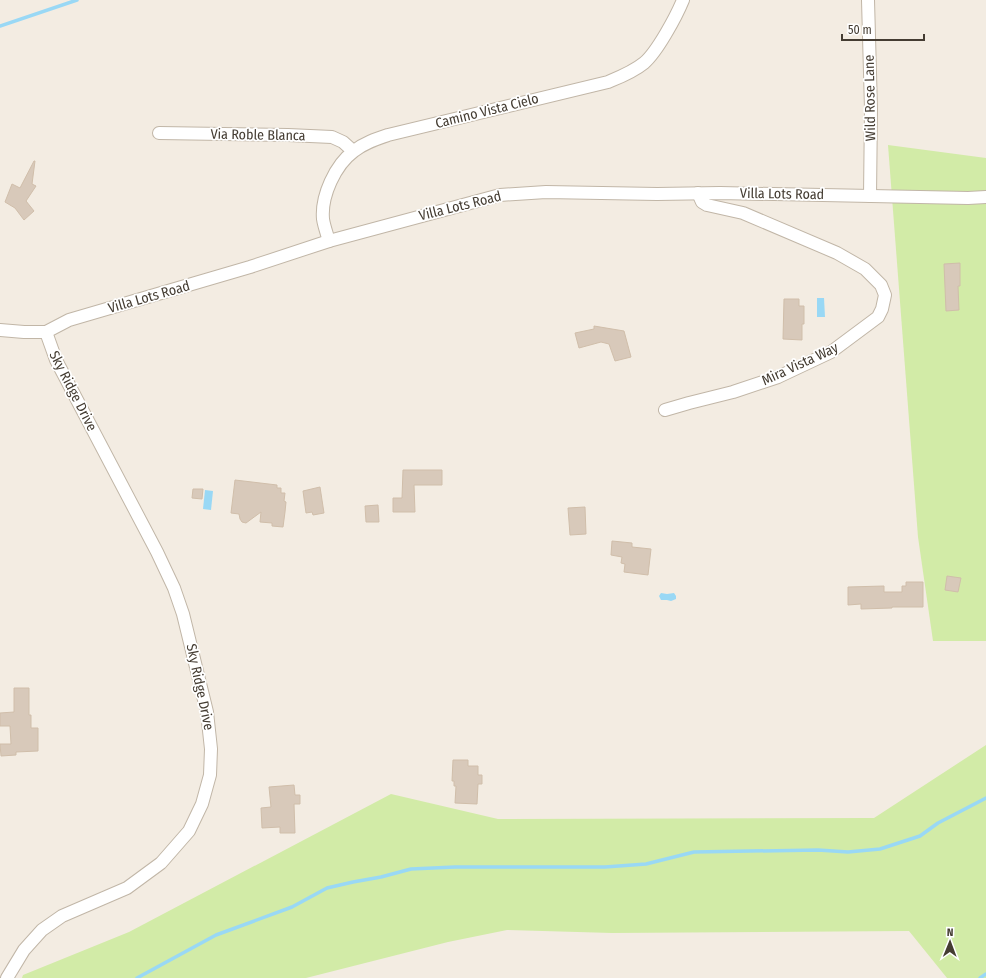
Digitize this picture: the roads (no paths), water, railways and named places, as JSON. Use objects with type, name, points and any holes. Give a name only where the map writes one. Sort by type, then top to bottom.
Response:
[{"type":"street","name":"Camino Vista Cielo","points":[[329,240],[323,220],[324,205],[329,185],[339,168],[353,151],[371,141],[388,135],[608,82],[627,74],[644,63],[656,48],[682,0]]},
{"type":"street","name":"Wild Rose Lane","points":[[868,0],[871,109],[870,196]]},
{"type":"street","name":"Via Roble Blanca","points":[[159,133],[332,137],[342,142],[353,151]]},
{"type":"street","name":"Villa Lots Road","points":[[0,330],[46,332],[69,320],[250,267],[329,240],[500,194],[546,192],[968,198],[986,197]]},
{"type":"street","name":"Mira Vista Way","points":[[665,410],[689,402],[733,392],[778,377],[830,352],[878,317],[882,309],[885,295],[881,284],[865,269],[837,253],[743,213],[707,205],[702,202],[698,193]]},
{"type":"street","name":"Sky Ridge Drive","points":[[7,978],[24,950],[42,930],[62,916],[127,888],[161,863],[189,831],[202,804],[210,775],[211,749],[207,712],[183,614],[174,588],[157,552],[56,360],[46,332]]},
{"type":"water","points":[[817,298],[824,298],[825,317],[817,317]]},
{"type":"water","points":[[205,490],[213,491],[211,510],[203,509]]},
{"type":"water","points":[[661,593],[674,593],[676,599],[671,601],[661,600],[659,596]]},
{"type":"waterway","points":[[0,26],[77,0]]},
{"type":"waterway","points":[[137,978],[216,935],[292,907],[327,888],[411,869],[455,867],[605,867],[646,864],[694,852],[818,850],[848,852],[880,849],[920,836],[938,823],[986,798]]},
{"type":"waterway","points":[[980,978],[986,974]]}]
